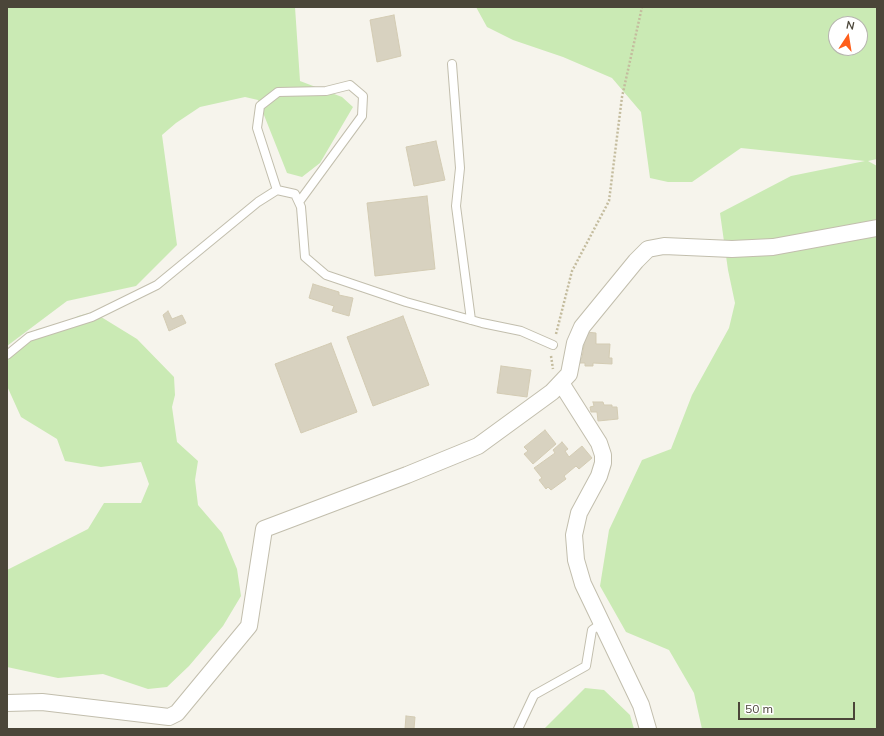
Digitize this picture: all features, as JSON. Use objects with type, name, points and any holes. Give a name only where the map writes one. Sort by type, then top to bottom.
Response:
[{"type":"street","points":[[7,703],[42,702],[169,717],[176,713],[249,626],[264,529],[478,446],[561,384],[569,374],[574,343],[582,327],[636,260],[648,249],[664,246],[732,249],[772,247],[875,234]]},
{"type":"street","points":[[561,384],[599,444],[603,455],[603,463],[599,476],[580,513],[574,535],[576,560],[583,584],[641,705],[648,729]]},
{"type":"lane","points":[[452,64],[460,168],[456,206],[471,320]]},
{"type":"lane","points":[[277,190],[257,128],[260,106],[278,92],[326,91],[350,85],[363,96],[362,116],[298,202]]},
{"type":"lane","points":[[7,354],[29,336],[92,317],[157,285],[258,202],[277,190],[295,194],[301,207],[306,257],[326,275],[406,302],[471,320],[521,331],[553,345]]},
{"type":"lane","points":[[518,729],[534,695],[586,666],[592,630],[602,623]]},
{"type":"path","points":[[561,384],[551,364],[553,345],[572,271],[609,201],[622,97],[642,7]]},
{"type":"green space","points":[[7,7],[295,7],[300,81],[342,97],[353,107],[320,163],[302,177],[287,173],[258,100],[245,97],[200,107],[176,123],[162,135],[177,245],[136,286],[67,301],[7,346]]},
{"type":"green space","points":[[476,7],[877,7],[877,159],[868,161],[877,166],[877,729],[702,729],[694,693],[669,650],[626,632],[600,586],[609,530],[642,460],[671,449],[692,395],[729,328],[735,303],[728,270],[720,213],[791,176],[865,161],[741,148],[692,182],[668,182],[650,178],[641,112],[612,78],[563,57],[513,40],[487,27]]},
{"type":"green space","points":[[93,312],[137,339],[174,377],[175,395],[172,407],[177,442],[198,461],[195,480],[198,505],[222,533],[237,569],[241,596],[223,626],[189,666],[167,687],[148,689],[103,674],[58,678],[7,667],[7,570],[88,529],[104,503],[141,503],[149,484],[141,462],[101,467],[65,461],[57,439],[21,417],[7,386],[7,366],[9,356],[37,329],[61,326],[78,316]]},
{"type":"green space","points":[[585,688],[604,690],[630,715],[634,729],[544,729]]},
{"type":"building","points":[[394,15],[401,56],[377,62],[370,20]]},
{"type":"building","points":[[436,141],[445,180],[414,186],[406,147]]},
{"type":"building","points":[[427,196],[435,269],[375,276],[367,203]]},
{"type":"building","points":[[313,284],[339,292],[339,295],[353,298],[349,316],[332,311],[334,306],[309,298]]},
{"type":"building","points":[[168,311],[172,319],[182,315],[186,323],[169,331],[163,315]]},
{"type":"building","points":[[403,316],[429,385],[373,406],[347,337]]},
{"type":"building","points":[[586,332],[596,333],[596,344],[610,344],[609,358],[612,358],[612,364],[593,363],[593,366],[585,366],[585,363],[579,363],[579,358],[582,358]]},
{"type":"building","points":[[331,343],[357,412],[301,433],[275,364]]},
{"type":"building","points":[[501,366],[531,370],[527,397],[497,393]]},
{"type":"building","points":[[593,402],[603,402],[604,405],[612,405],[612,407],[617,407],[618,419],[598,421],[597,412],[591,412],[590,407],[594,406]]},
{"type":"building","points":[[545,430],[556,444],[533,464],[524,454],[528,451],[524,447]]},
{"type":"building","points":[[562,442],[568,449],[565,451],[569,457],[582,446],[592,458],[579,469],[576,466],[564,476],[566,479],[551,490],[548,487],[546,489],[539,480],[542,478],[534,468],[555,453],[553,450]]},
{"type":"building","points":[[406,716],[415,717],[414,729],[405,729]]}]
